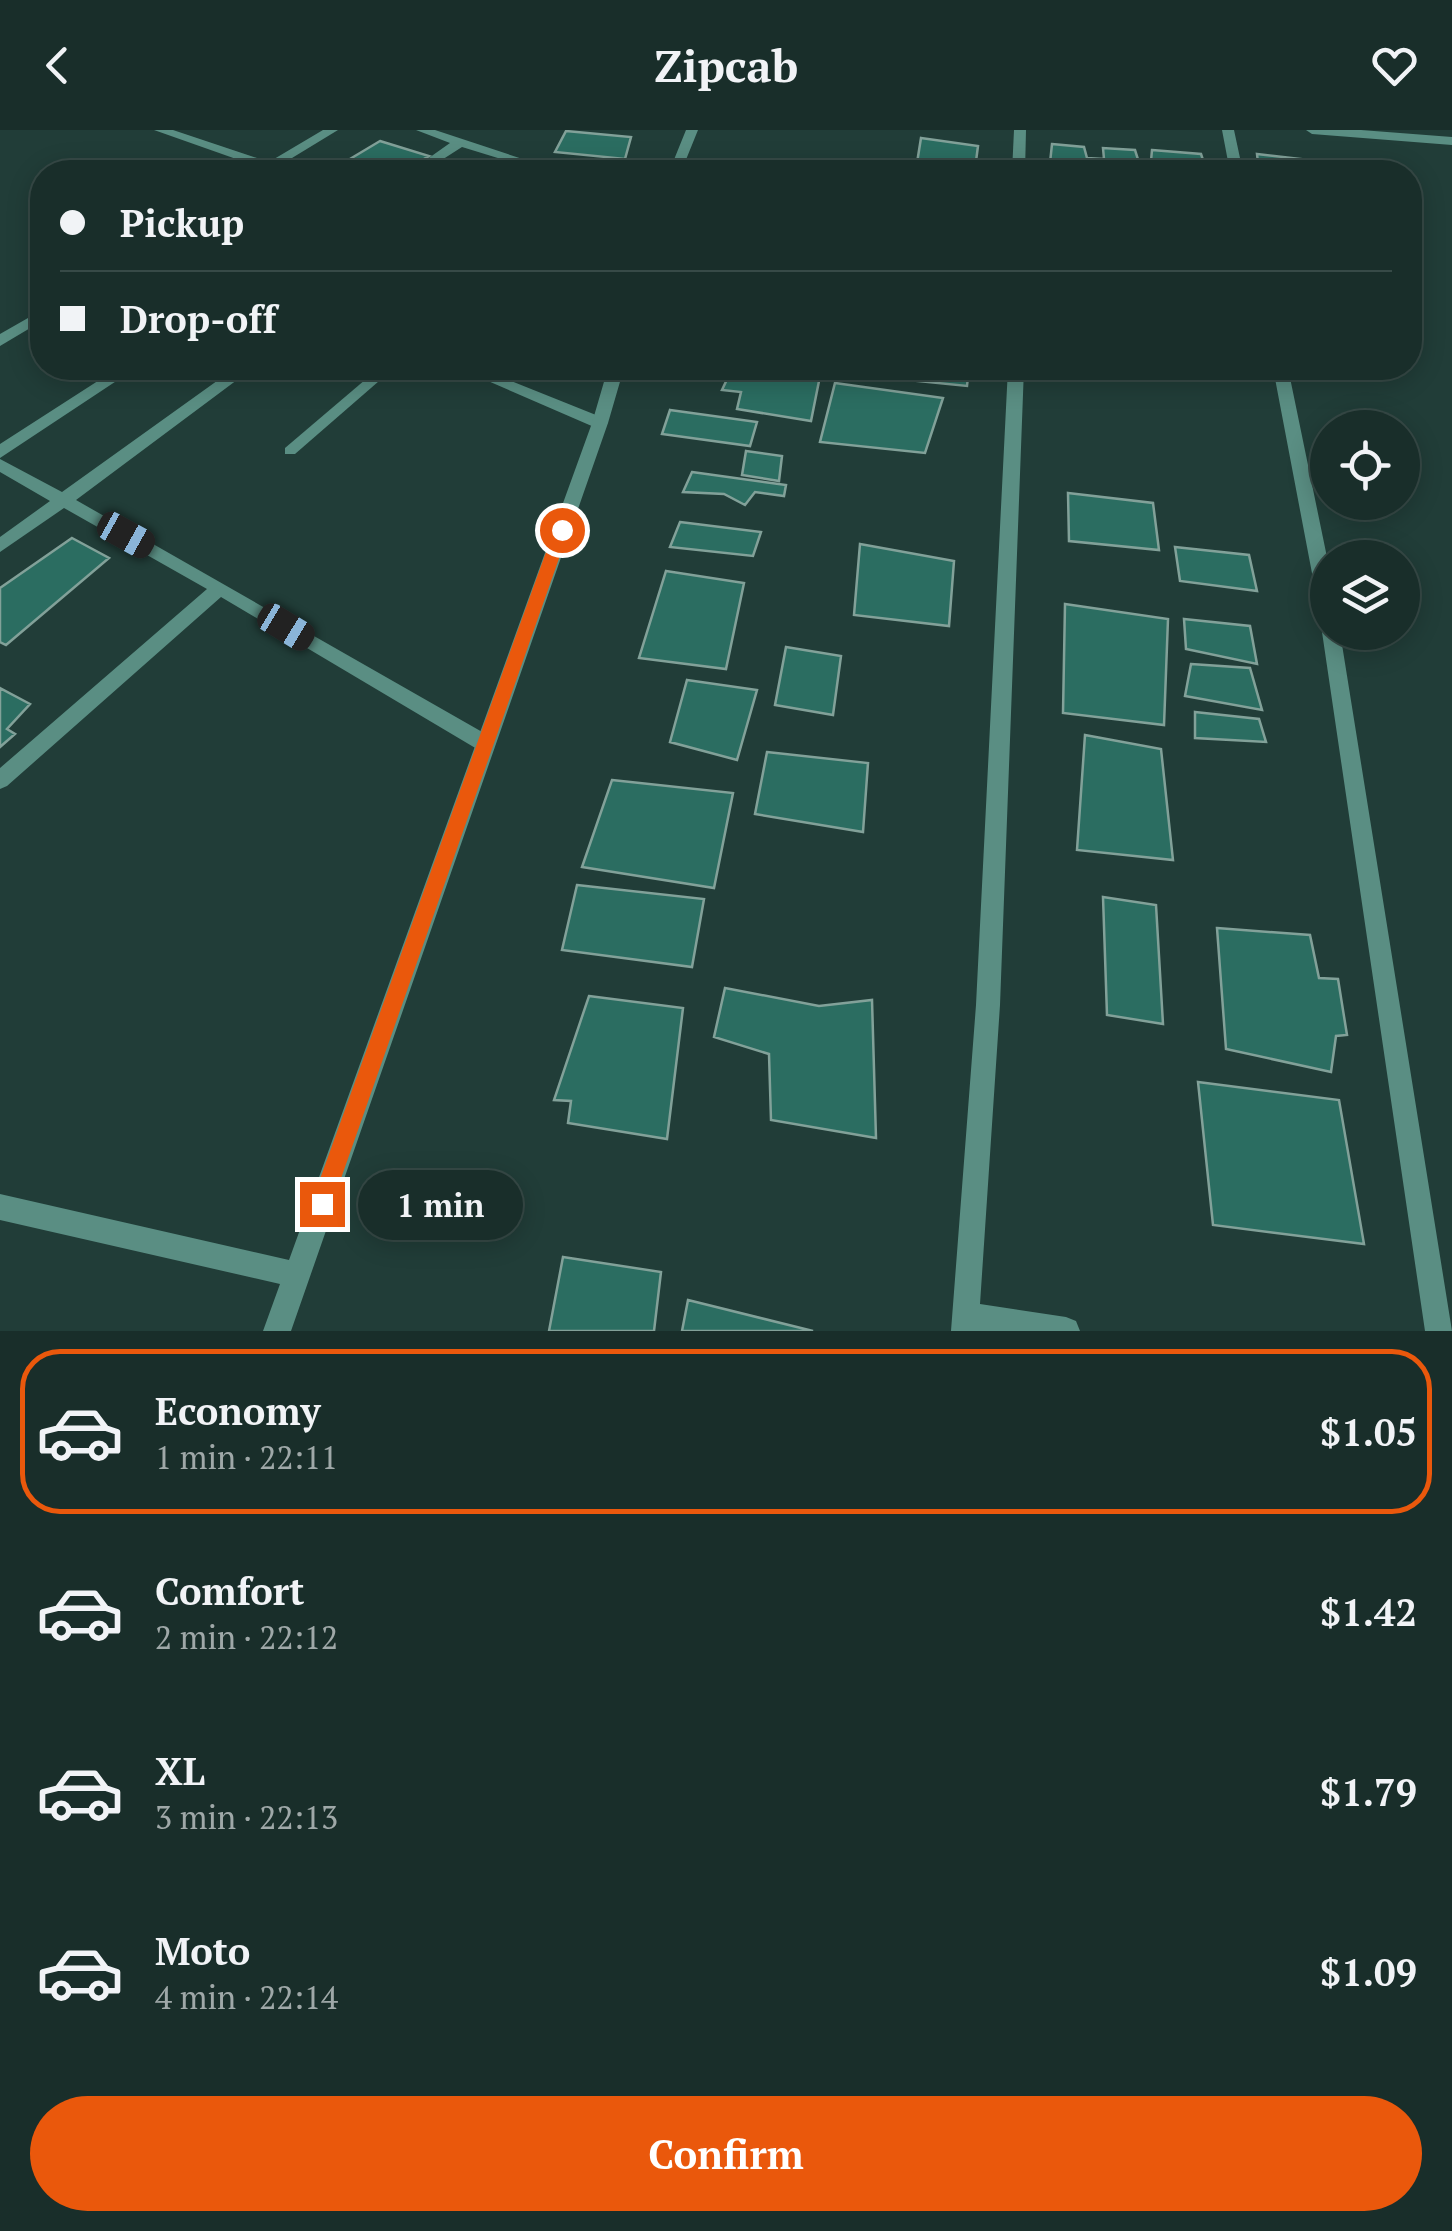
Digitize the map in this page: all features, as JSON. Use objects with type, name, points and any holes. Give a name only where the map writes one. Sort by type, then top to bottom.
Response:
[{"type":"street","points":[[160,130],[240,160]]},
{"type":"street","points":[[280,160],[332,130]]},
{"type":"street","points":[[422,130],[513,160]]},
{"type":"street","points":[[681,160],[692,130]]},
{"type":"street","points":[[1019,160],[1020,130]]},
{"type":"street","points":[[1228,130],[1234,160]]},
{"type":"street","points":[[1312,130],[1408,134],[1452,141]]},
{"type":"street","points":[[433,160],[456,144]]},
{"type":"street","points":[[0,341],[30,322]]},
{"type":"street","points":[[0,452],[110,380]]},
{"type":"street","points":[[0,546],[228,380]]},
{"type":"street","points":[[495,380],[600,423]]},
{"type":"street","points":[[277,1331],[613,380]]},
{"type":"street","points":[[1015,380],[988,1005],[965,1323],[1066,1331]]},
{"type":"street","points":[[1282,380],[1314,540]]},
{"type":"street","points":[[0,465],[484,743]]},
{"type":"street","points":[[0,780],[220,588]]},
{"type":"street","points":[[1334,650],[1439,1331]]},
{"type":"street","points":[[2,1210],[297,1275]]},
{"type":"lane","points":[[290,450],[373,380]]},
{"type":"building","points":[[566,131],[631,137],[625,159],[555,152]]},
{"type":"building","points":[[921,138],[978,146],[976,160],[917,160]]},
{"type":"building","points":[[380,141],[429,156],[422,160],[348,160]]},
{"type":"building","points":[[1052,144],[1084,147],[1087,158],[1104,159],[1103,148],[1135,150],[1138,160],[1050,160]]},
{"type":"building","points":[[1152,150],[1201,154],[1203,160],[1151,160]]},
{"type":"building","points":[[1257,154],[1309,160],[1258,160]]},
{"type":"building","points":[[727,380],[819,381],[811,421],[737,409],[741,392],[722,390]]},
{"type":"building","points":[[907,380],[968,380],[967,386]]},
{"type":"building","points":[[835,383],[943,398],[925,453],[820,442]]},
{"type":"building","points":[[670,410],[757,422],[750,446],[662,434]]},
{"type":"building","points":[[746,451],[782,456],[779,481],[742,475]]},
{"type":"building","points":[[692,472],[786,485],[784,496],[755,492],[745,505],[724,494],[683,492]]},
{"type":"building","points":[[1068,493],[1153,503],[1159,550],[1069,541]]},
{"type":"building","points":[[680,522],[761,532],[753,556],[670,547]]},
{"type":"building","points":[[72,538],[109,558],[6,645],[0,642],[0,588]]},
{"type":"building","points":[[860,544],[954,561],[949,626],[854,615]]},
{"type":"building","points":[[1175,547],[1249,555],[1257,591],[1180,581]]},
{"type":"building","points":[[666,571],[744,583],[726,669],[639,658]]},
{"type":"building","points":[[1065,604],[1168,619],[1164,725],[1063,713]]},
{"type":"building","points":[[1184,619],[1250,626],[1257,664],[1186,649]]},
{"type":"building","points":[[786,647],[841,656],[833,715],[775,705]]},
{"type":"building","points":[[1191,664],[1250,668],[1262,710],[1185,696]]},
{"type":"building","points":[[687,680],[757,690],[737,760],[670,742]]},
{"type":"building","points":[[0,688],[30,704],[7,729],[15,734],[0,747]]},
{"type":"building","points":[[1195,712],[1259,719],[1266,742],[1195,738]]},
{"type":"building","points":[[1085,735],[1161,749],[1173,860],[1077,850]]},
{"type":"building","points":[[767,752],[868,763],[863,832],[755,814]]},
{"type":"building","points":[[612,780],[733,793],[714,888],[582,867]]},
{"type":"building","points":[[577,885],[704,899],[692,967],[562,950]]},
{"type":"building","points":[[1103,897],[1156,905],[1163,1024],[1107,1015]]},
{"type":"building","points":[[1217,928],[1310,935],[1319,978],[1338,979],[1347,1035],[1336,1036],[1331,1072],[1226,1049]]},
{"type":"building","points":[[725,988],[819,1006],[872,1000],[876,1138],[771,1120],[769,1054],[714,1037]]},
{"type":"building","points":[[589,996],[683,1008],[667,1139],[568,1123],[571,1101],[554,1100]]},
{"type":"building","points":[[1198,1082],[1339,1100],[1364,1244],[1213,1225]]},
{"type":"building","points":[[563,1257],[661,1272],[654,1331],[549,1331]]},
{"type":"building","points":[[688,1300],[813,1331],[682,1331]]},
{"type":"route","points":[[322,1204],[562,530]]}]
